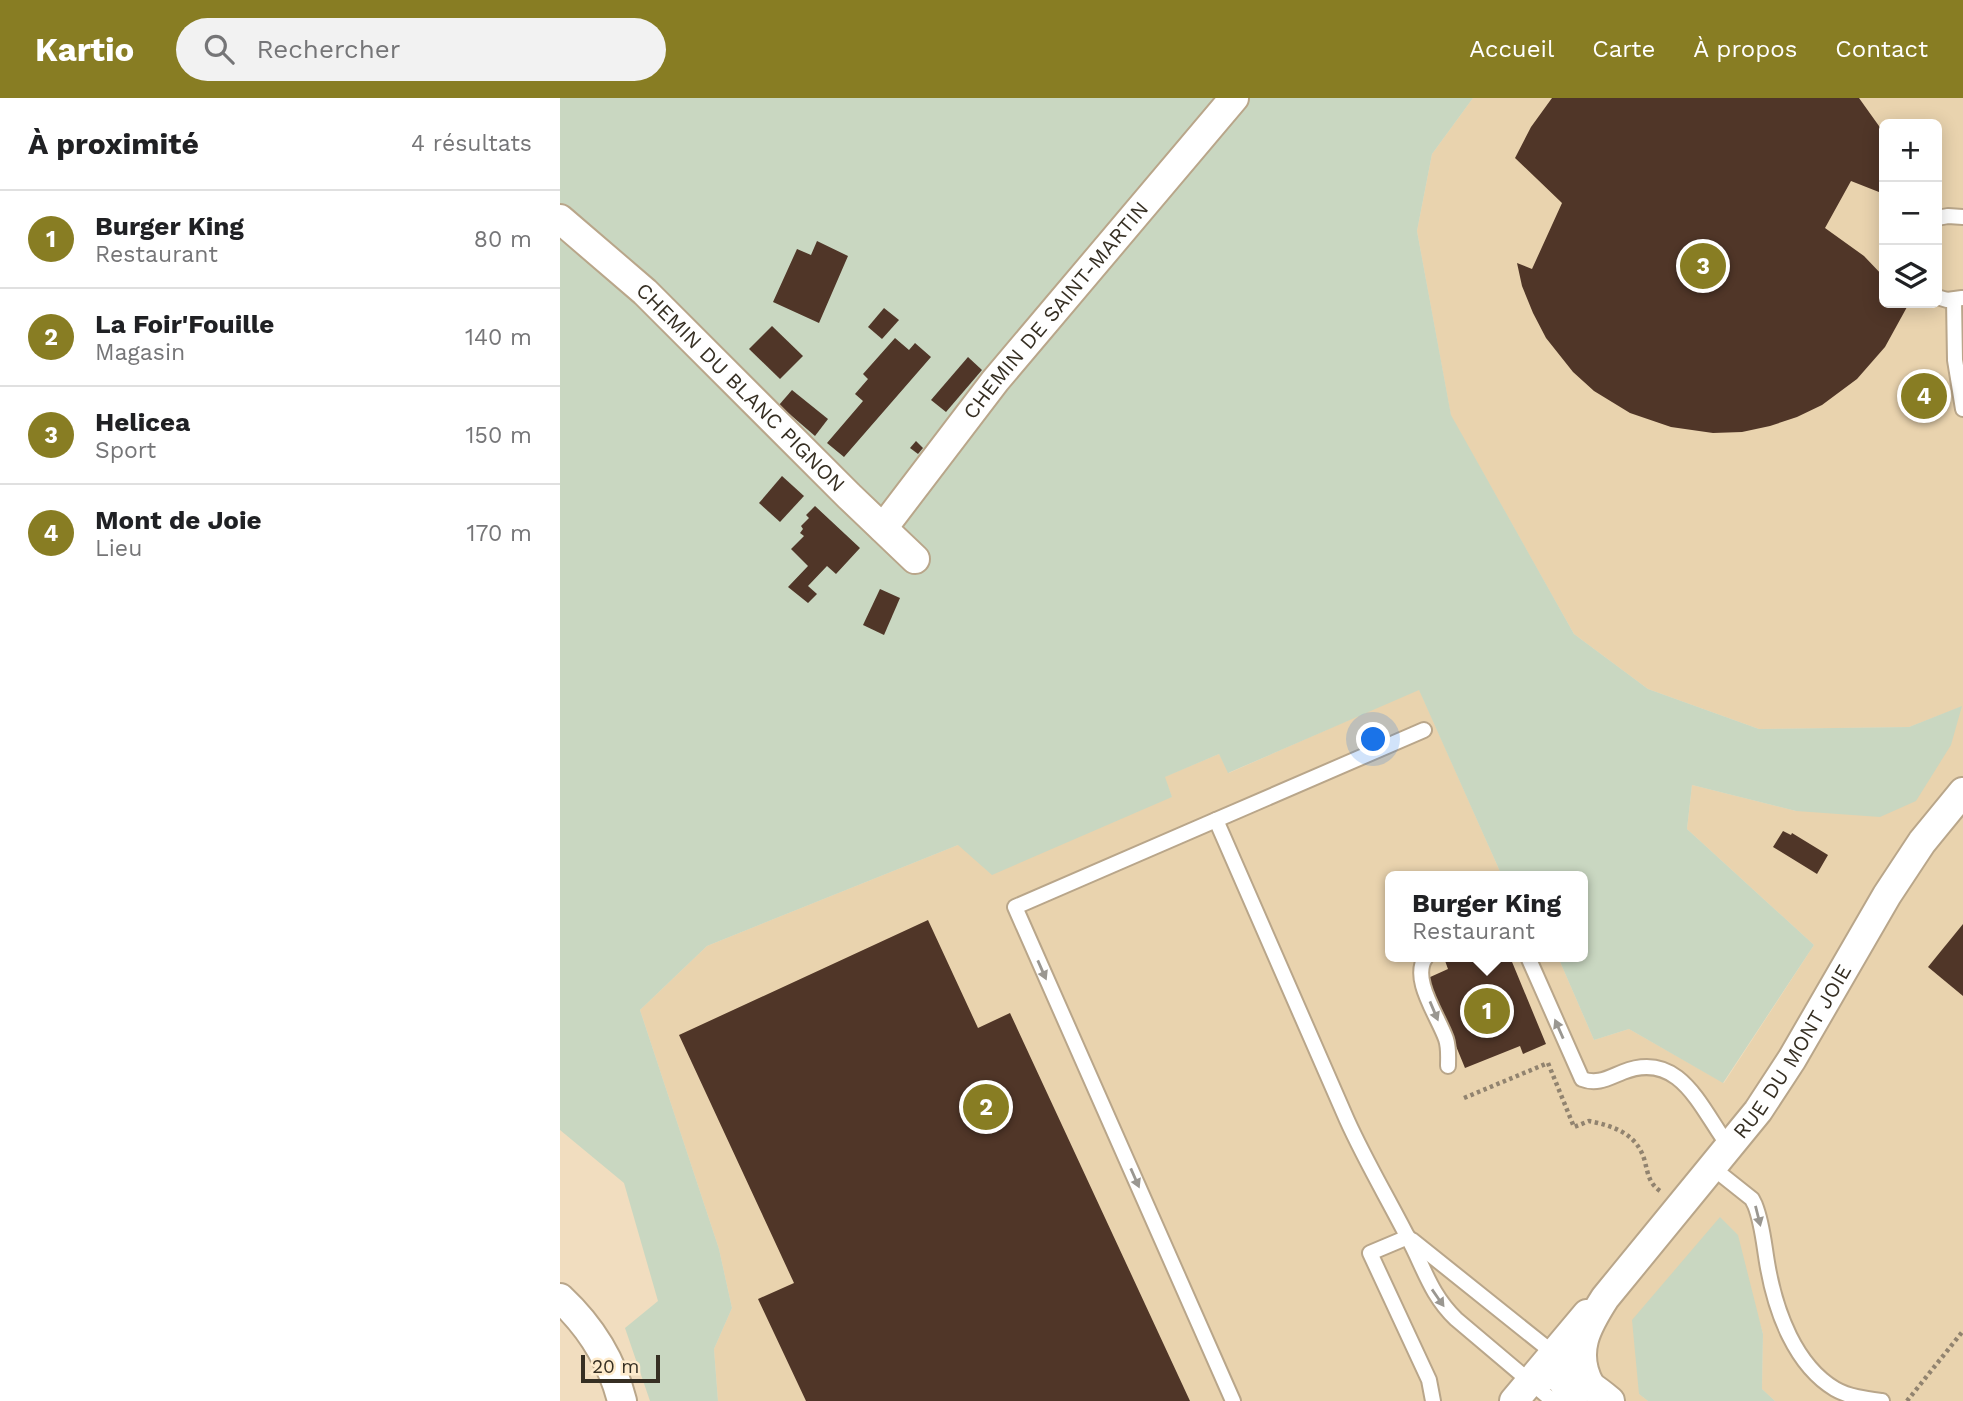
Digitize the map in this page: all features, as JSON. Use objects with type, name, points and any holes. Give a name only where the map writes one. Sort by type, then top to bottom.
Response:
[{"type":"street","name":"CHEMIN DE SAINT-MARTIN","points":[[883,528],[995,381],[1234,98]]},
{"type":"street","name":"CHEMIN DU BLANC PIGNON","points":[[560,219],[645,292],[915,559]]},
{"type":"street","name":"RUE DU MONT JOIE","points":[[1591,1396],[1583,1365],[1582,1343],[1588,1324],[1605,1298],[1758,1111],[1793,1059],[1886,895],[1963,792]]},
{"type":"street","points":[[560,1298],[578,1316],[601,1348],[622,1401]]},
{"type":"street","name":"RUE DU MONT JOIE","points":[[1591,1396],[1579,1378],[1559,1365],[1587,1313],[1605,1298]]},
{"type":"street","points":[[1522,1391],[1559,1365]]},
{"type":"lane","points":[[1942,217],[1963,217]]},
{"type":"lane","points":[[1959,299],[1955,359],[1963,409]]},
{"type":"lane","points":[[1233,1401],[1015,907],[1424,730]]},
{"type":"lane","points":[[1216,820],[1351,1129],[1408,1237],[1429,1285],[1445,1308],[1522,1391]]},
{"type":"lane","points":[[1423,962],[1420,978],[1445,1038],[1448,1066]]},
{"type":"lane","points":[[1530,962],[1582,1079],[1594,1083],[1635,1067],[1651,1066],[1667,1071],[1686,1085],[1721,1158],[1755,1205],[1775,1298],[1800,1353],[1813,1370],[1835,1389],[1863,1399],[1882,1401]]},
{"type":"lane","points":[[1408,1237],[1559,1365]]},
{"type":"lane","points":[[1408,1237],[1370,1253],[1433,1389],[1433,1401]]},
{"type":"path","points":[[1464,1098],[1548,1063],[1574,1127],[1589,1121],[1630,1135],[1642,1152],[1652,1183],[1680,1206]]},
{"type":"path","points":[[1907,1401],[1963,1332]]},
{"type":"shaded area","points":[[1473,98],[1963,98],[1963,1401],[1775,1401],[1762,1389],[1763,1334],[1750,1288],[1639,1394],[1648,1401],[718,1401],[714,1349],[732,1308],[719,1249],[640,1010],[707,946],[958,845],[1172,797],[1164,777],[1219,754],[1229,773],[1419,689],[1500,871],[1385,871],[1385,962],[1560,962],[1594,1040],[1629,1029],[1724,1083],[1814,945],[1687,829],[1692,785],[1796,811],[1961,707],[1909,727],[1759,729],[1648,689],[1574,634],[1451,416],[1417,231],[1432,154]]},
{"type":"green space","points":[[560,98],[1473,98],[1432,154],[1417,231],[1451,415],[1574,634],[1648,689],[1759,729],[1909,727],[1962,706],[1951,745],[1916,801],[1880,817],[1796,811],[1692,785],[1687,829],[1814,945],[1723,1083],[1629,1029],[1594,1040],[1560,962],[1588,962],[1588,871],[1500,871],[1419,690],[1228,773],[1219,754],[1165,777],[1172,797],[992,875],[958,845],[707,946],[640,1010],[719,1249],[732,1308],[714,1349],[718,1401],[650,1401],[625,1328],[658,1301],[624,1183],[560,1130]]},
{"type":"green space","points":[[1720,1217],[1738,1235],[1763,1334],[1762,1389],[1775,1401],[1648,1401],[1639,1394],[1632,1320]]},
{"type":"building","points":[[1552,98],[1859,98],[1879,126],[1879,192],[1851,181],[1825,228],[1864,256],[1879,272],[1879,308],[1906,308],[1885,347],[1857,379],[1822,405],[1797,417],[1742,432],[1713,433],[1671,427],[1630,413],[1594,391],[1573,372],[1546,338],[1522,286],[1517,263],[1532,269],[1562,203],[1515,158],[1531,127]]},
{"type":"building","points":[[817,241],[848,256],[819,323],[773,302],[797,249],[811,255]]},
{"type":"building","points":[[884,308],[899,320],[882,339],[868,327]]},
{"type":"building","points":[[772,326],[803,356],[780,379],[749,349]]},
{"type":"building","points":[[895,338],[909,350],[915,343],[931,357],[844,457],[827,443],[863,401],[855,394],[868,379],[863,374]]},
{"type":"building","points":[[968,357],[982,370],[946,412],[931,400]]},
{"type":"building","points":[[792,390],[828,419],[815,436],[779,405]]},
{"type":"building","points":[[916,441],[923,448],[918,454],[910,448]]},
{"type":"building","points":[[782,476],[804,496],[780,522],[759,503]]},
{"type":"building","points":[[815,506],[860,548],[836,574],[827,566],[808,586],[817,594],[808,603],[788,587],[808,566],[791,549],[804,536],[800,533],[803,529],[801,526],[809,518],[806,515]]},
{"type":"building","points":[[880,589],[900,598],[884,635],[863,625]]},
{"type":"building","points":[[1783,831],[1791,835],[1792,833],[1828,855],[1817,874],[1773,847]]},
{"type":"building","points":[[928,920],[978,1028],[1010,1013],[1190,1401],[806,1401],[758,1299],[794,1283],[679,1035]]},
{"type":"building","points":[[1963,924],[1963,996],[1928,967]]},
{"type":"building","points":[[1445,962],[1512,962],[1546,1044],[1523,1054],[1520,1046],[1465,1068],[1428,978],[1448,969]]},
{"type":"place","name":"Helicea","points":[[1703,266]]},
{"type":"place","name":"Mont de Joie","points":[[1924,396]]},
{"type":"place","name":"Burger King","points":[[1487,1011]]},
{"type":"place","name":"La Foir'Fouille","points":[[986,1107]]}]
